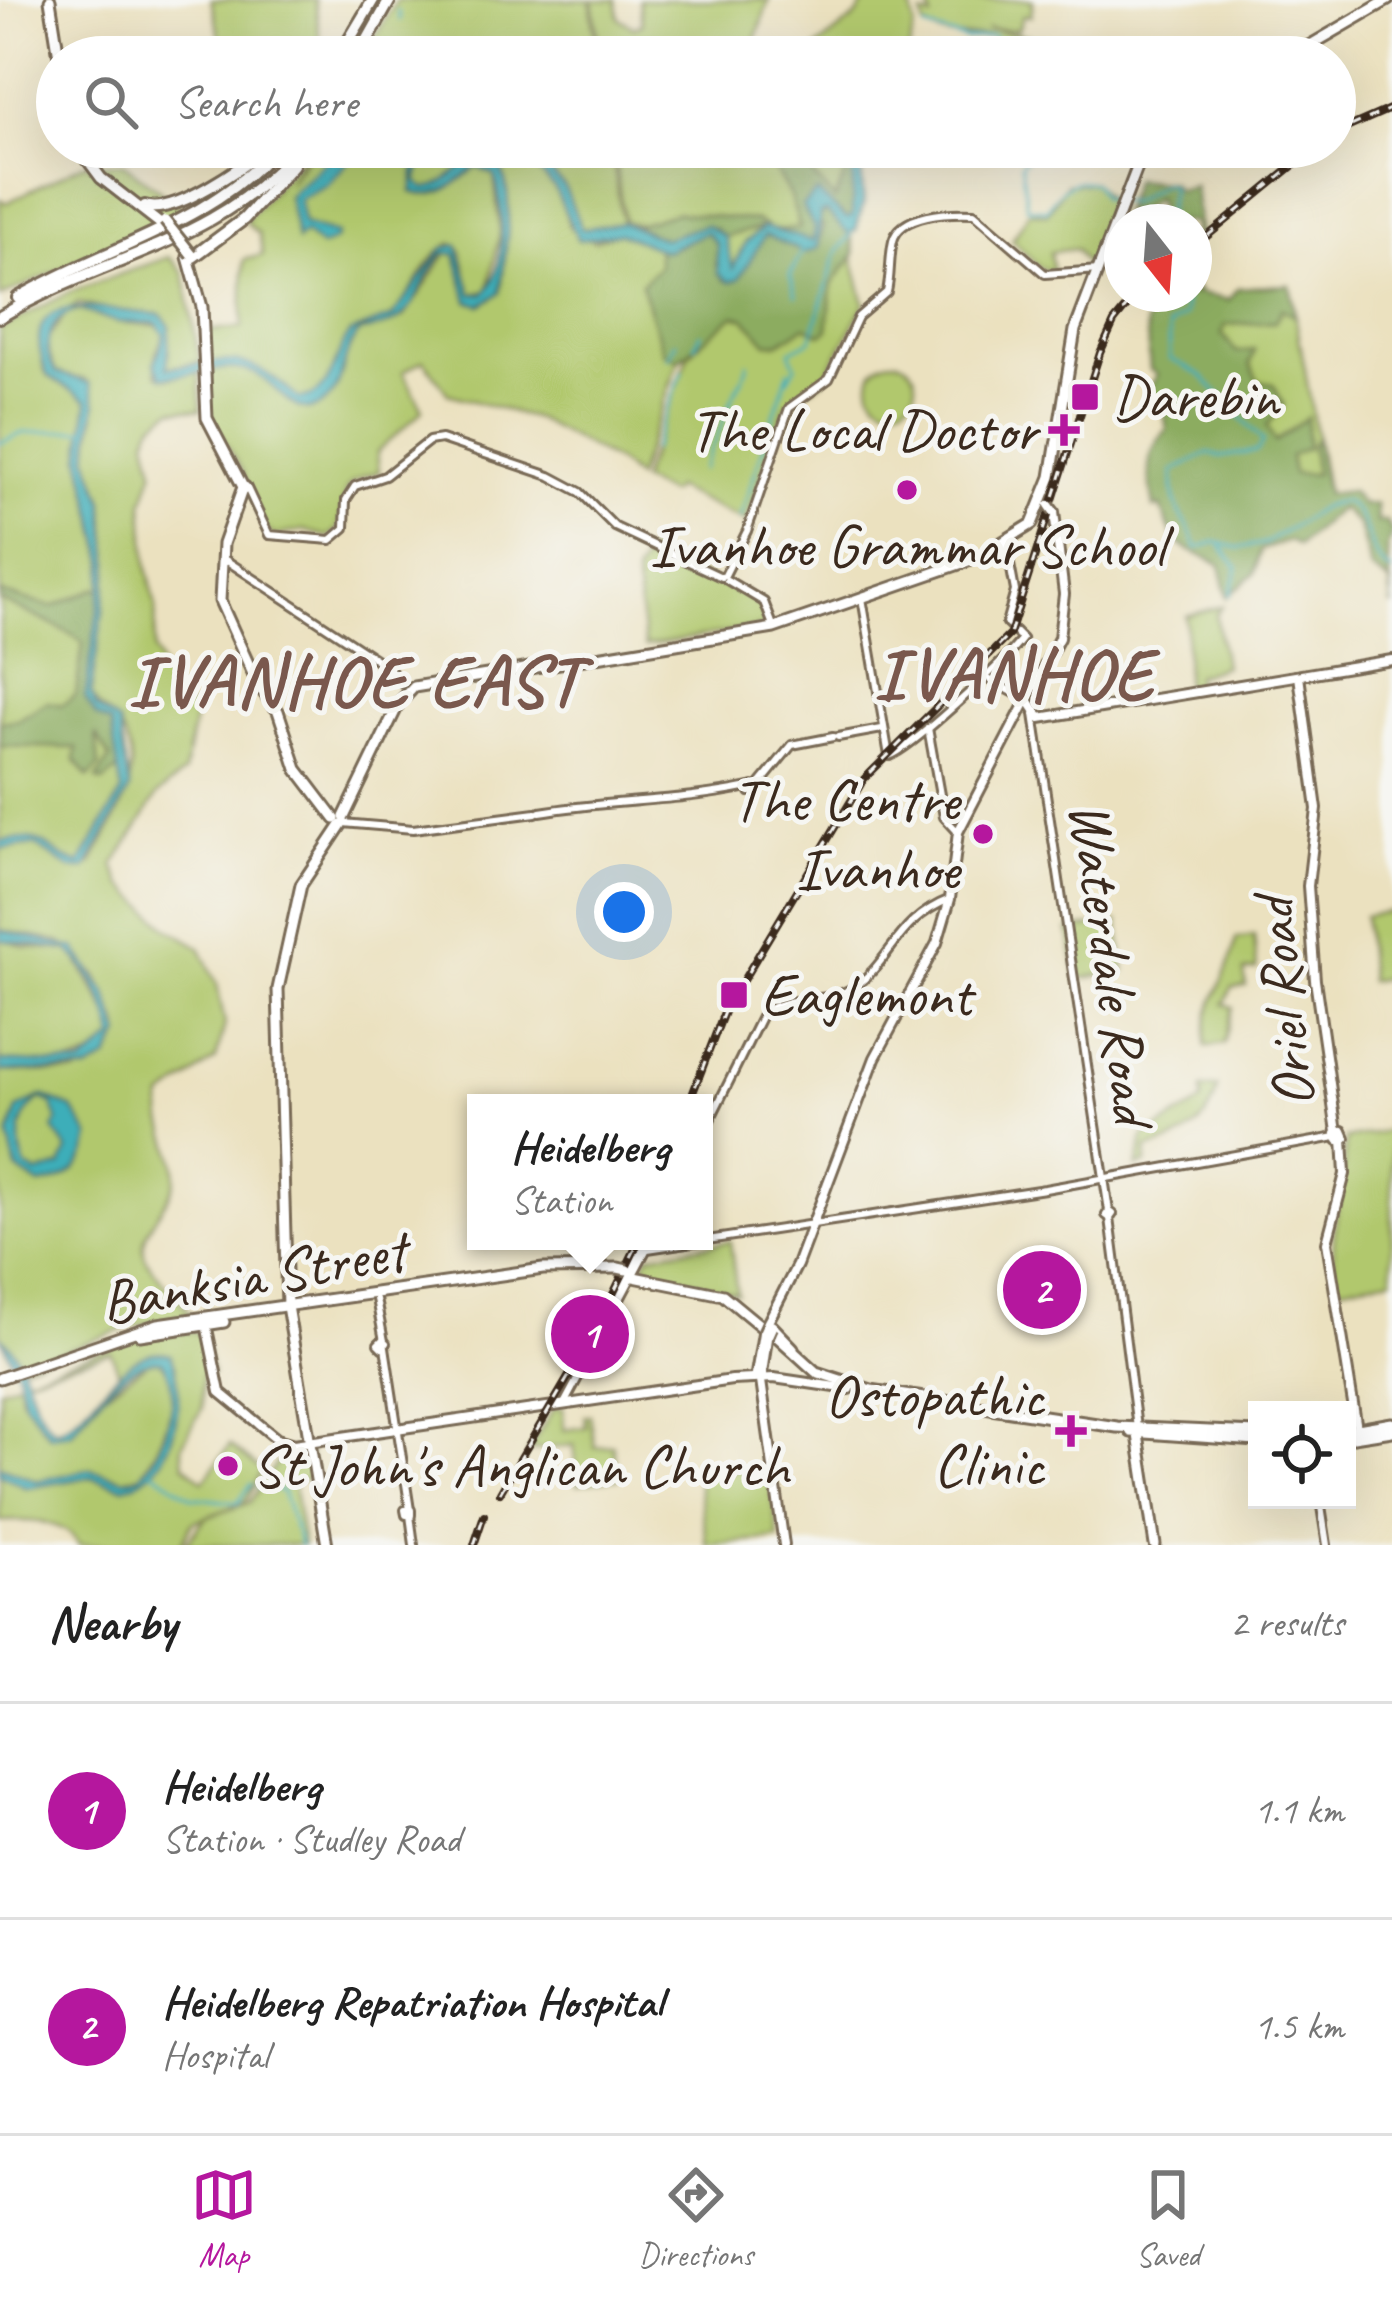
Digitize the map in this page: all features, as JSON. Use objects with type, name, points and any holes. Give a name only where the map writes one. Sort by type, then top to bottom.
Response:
[{"type":"highway","points":[[351,36],[373,0]]},
{"type":"highway","points":[[370,36],[390,0]]},
{"type":"highway","points":[[145,206],[161,214],[232,168]]},
{"type":"highway","points":[[0,313],[205,208],[252,168]]},
{"type":"highway","points":[[0,313],[208,226],[281,168]]},
{"type":"highway","points":[[192,259],[255,209],[286,168]]},
{"type":"main road","points":[[52,0],[58,36]]},
{"type":"main road","points":[[1326,36],[1388,0]]},
{"type":"main road","points":[[95,168],[145,206]]},
{"type":"main road","points":[[784,1545],[759,1378],[769,1326],[887,1031],[929,959],[950,899],[958,832],[1062,625],[1064,583],[1049,506],[1067,361],[1136,168]]},
{"type":"main road","points":[[98,173],[161,214],[192,259],[201,285],[209,426],[242,479],[221,557],[222,608],[258,685],[278,711],[297,769],[318,800],[342,820]]},
{"type":"main road","points":[[206,391],[214,429],[246,485],[249,500],[234,518]]},
{"type":"main road","points":[[290,1309],[285,1294],[278,989],[301,885],[352,806],[406,686],[774,628],[1006,543],[1049,506]]},
{"type":"main road","points":[[1036,719],[1392,660]]},
{"type":"main road","points":[[1300,687],[1314,674]]},
{"type":"main road","name":"Oriel Road","points":[[1299,676],[1317,809],[1312,865],[1318,992],[1345,1174],[1327,1242],[1348,1401]]},
{"type":"main road","name":"Waterdale Road","points":[[1028,700],[1036,719]]},
{"type":"main road","points":[[284,1258],[327,1545]]},
{"type":"main road","name":"Banksia Street","points":[[36,1368],[128,1338],[290,1309],[573,1269],[629,1271],[724,1295],[769,1326],[808,1367],[846,1385],[1138,1431],[1248,1437]]},
{"type":"main road","points":[[264,1310],[285,1294]]},
{"type":"main road","name":"Banksia Street","points":[[36,1368],[136,1330],[209,1324],[264,1310],[290,1309]]},
{"type":"main road","points":[[209,1324],[220,1392],[285,1442],[735,1378],[846,1385]]},
{"type":"main road","points":[[187,1327],[201,1332],[210,1347]]},
{"type":"main road","points":[[3,1380],[36,1368]]},
{"type":"main road","points":[[1356,1433],[1392,1427]]},
{"type":"main road","name":"Waterdale Road","points":[[1138,1431],[1156,1541]]},
{"type":"street","points":[[724,578],[747,531],[788,412],[829,379],[858,317],[887,292],[893,240],[900,228],[925,218],[974,213],[1046,274],[1099,270]]},
{"type":"street","points":[[249,500],[263,529],[274,538],[331,540],[345,528],[346,500],[355,486],[385,476],[429,440],[442,439],[550,476],[580,492],[614,527],[764,602],[774,628]]},
{"type":"street","points":[[862,598],[882,729],[893,755],[972,685],[990,680],[1022,639],[1006,623],[1015,591],[1006,543]]},
{"type":"street","points":[[221,557],[390,669],[406,686]]},
{"type":"street","points":[[990,680],[1028,700]]},
{"type":"street","name":"Waterdale Road","points":[[1036,719],[1100,1164],[1108,1179],[1138,1431]]},
{"type":"street","points":[[928,728],[944,817],[958,832]]},
{"type":"street","points":[[342,820],[413,829],[751,788],[772,772],[792,746],[882,729]]},
{"type":"street","points":[[713,1114],[763,1013],[782,1002],[850,989],[903,926],[950,899]]},
{"type":"street","points":[[713,1238],[1108,1179],[1339,1136]]},
{"type":"street","points":[[629,1271],[643,1250]]},
{"type":"street","points":[[564,1403],[643,1250]]},
{"type":"street","points":[[375,1296],[414,1545]]},
{"type":"street","points":[[1321,1509],[1327,1545]]},
{"type":"green space","points":[[211,0],[315,0],[319,36],[220,36]]},
{"type":"green space","points":[[397,0],[590,0],[595,36],[376,36]]},
{"type":"green space","points":[[593,0],[616,0],[619,18],[634,27],[642,24],[639,0],[769,0],[757,36],[598,36]]},
{"type":"green space","points":[[867,0],[910,0],[915,26],[912,36],[832,36],[856,17]]},
{"type":"green space","points":[[927,0],[1033,0],[1031,16],[1023,15],[1018,30],[986,29],[1029,36],[952,36],[924,26],[922,15],[932,18]]},
{"type":"green space","points":[[75,168],[130,168],[186,211],[0,297],[0,199],[6,203]]},
{"type":"green space","points":[[291,168],[297,168],[288,184],[299,168],[416,168],[412,192],[431,194],[478,168],[494,175],[500,233],[488,291],[472,294],[461,250],[452,243],[431,260],[402,306],[382,323],[404,317],[448,251],[456,254],[468,301],[481,305],[500,293],[508,215],[499,168],[538,168],[561,199],[569,227],[594,241],[619,232],[718,273],[846,231],[865,304],[823,381],[786,405],[746,522],[674,488],[669,494],[640,481],[689,355],[699,344],[679,361],[636,478],[617,462],[536,419],[448,394],[424,360],[403,372],[423,410],[377,452],[379,472],[348,487],[337,530],[328,537],[303,530],[275,536],[264,528],[242,471],[209,415],[205,331],[242,328],[244,260],[263,255],[259,234],[245,222]]},
{"type":"green space","points":[[421,168],[462,168],[432,187],[424,188],[417,181]]},
{"type":"green space","points":[[546,168],[614,168],[622,222],[582,229],[564,186]]},
{"type":"green space","points":[[616,168],[860,168],[837,202],[796,238],[763,227],[746,242],[733,268],[726,242],[689,230],[624,222]]},
{"type":"green space","points":[[773,168],[806,168],[835,199],[848,168],[860,168],[852,216],[847,218],[817,193],[815,237],[806,243],[777,230],[800,228],[790,196]]},
{"type":"green space","points":[[1134,179],[1171,183],[1175,190],[1194,186],[1196,204],[1157,204],[1156,198],[1148,204],[1125,204]]},
{"type":"green space","points":[[1092,182],[1111,204],[1104,204],[1104,238],[1094,266],[1087,267],[1076,249],[1050,252],[1053,272],[1039,267],[1012,240],[1030,211],[1047,214],[1066,184]]},
{"type":"green space","points":[[826,211],[851,234],[855,254],[832,284],[828,330],[821,334],[805,326],[779,343],[767,343],[745,318],[734,315],[679,360],[664,353],[641,284],[659,266],[657,249],[674,248],[706,232],[717,244],[716,266],[724,280],[765,235],[805,253],[818,248],[823,227],[817,217]]},
{"type":"green space","points":[[677,212],[766,226],[725,237],[714,228],[689,230],[664,239],[634,225]]},
{"type":"green space","points":[[169,257],[184,273],[200,362],[167,368],[170,326],[79,303],[45,323],[46,373],[78,390],[88,401],[81,457],[105,562],[85,698],[121,759],[122,792],[80,864],[40,842],[0,841],[0,329],[70,292]]},
{"type":"green space","points":[[1290,285],[1328,502],[1298,518],[1202,312],[1212,312],[1212,297],[1229,300],[1238,288]]},
{"type":"green space","points":[[1290,285],[1295,317],[1282,309],[1275,322],[1226,325],[1222,334],[1236,352],[1255,350],[1250,364],[1258,381],[1273,384],[1284,405],[1267,426],[1275,442],[1307,417],[1307,448],[1290,456],[1293,474],[1315,474],[1311,446],[1316,438],[1326,494],[1351,491],[1362,505],[1376,504],[1377,522],[1386,521],[1392,532],[1387,548],[1390,583],[1371,570],[1359,526],[1340,508],[1298,546],[1289,541],[1261,550],[1255,573],[1227,597],[1220,564],[1182,546],[1161,506],[1154,508],[1151,457],[1167,429],[1163,409],[1146,397],[1157,374],[1150,370],[1146,323],[1151,312],[1212,312],[1212,297],[1229,300],[1238,288]]},
{"type":"green space","points":[[80,310],[117,322],[160,326],[164,335],[156,353],[157,374],[168,378],[199,371],[201,410],[172,409],[152,425],[147,439],[154,470],[143,502],[147,566],[156,608],[154,651],[165,677],[195,714],[184,773],[158,794],[114,866],[122,884],[168,928],[200,947],[217,984],[225,1024],[216,1059],[163,1098],[175,1180],[145,1237],[149,1264],[191,1316],[130,1327],[23,1365],[0,1336],[0,1071],[76,1073],[108,1059],[120,1027],[97,976],[60,942],[0,930],[0,849],[35,845],[71,869],[92,864],[130,783],[129,747],[121,729],[91,693],[110,563],[104,501],[88,456],[95,416],[86,380],[56,373],[45,342],[66,314]]},
{"type":"green space","points":[[893,360],[909,367],[916,383],[909,399],[893,406],[877,399],[870,383],[877,367]]},
{"type":"green space","points":[[649,548],[760,603],[768,626],[645,646],[635,575]]},
{"type":"green space","points":[[96,588],[102,590],[85,698],[96,715],[111,724],[121,768],[103,782],[97,779],[110,759],[96,734],[99,767],[88,777],[75,760],[77,748],[0,746],[0,722],[18,720],[47,702],[62,705],[76,695],[83,643],[0,600],[0,593],[52,607]]},
{"type":"green space","points":[[1222,606],[1216,615],[1224,666],[1195,676],[1197,689],[1185,691],[1186,616]]},
{"type":"green space","points":[[1392,911],[1392,977],[1369,981],[1364,916]]},
{"type":"green space","points":[[1118,922],[1125,971],[1077,979],[1069,930]]},
{"type":"green space","points":[[1254,936],[1257,969],[1244,971],[1246,986],[1232,988],[1224,1004],[1233,1007],[1224,1044],[1206,1047],[1208,1017],[1236,939]]},
{"type":"green space","points":[[0,940],[24,947],[68,950],[111,1018],[114,1039],[75,1063],[0,1061]]},
{"type":"green space","points":[[1217,1087],[1201,1122],[1181,1137],[1147,1149],[1146,1164],[1137,1167],[1144,1137],[1202,1102],[1202,1089]]},
{"type":"green space","points":[[1392,1130],[1392,1278],[1337,1287],[1334,1231],[1346,1139]]},
{"type":"green space","points":[[730,1241],[737,1293],[643,1268],[648,1255],[713,1250],[713,1244]]},
{"type":"green space","points":[[194,1331],[204,1338],[212,1373],[202,1375],[202,1408],[182,1445],[184,1464],[204,1481],[230,1445],[262,1471],[245,1502],[193,1522],[181,1545],[79,1545],[55,1526],[0,1521],[0,1474],[27,1488],[91,1477],[123,1487],[155,1463],[165,1450],[174,1422],[175,1365],[151,1354],[119,1373],[111,1352],[26,1377],[135,1338]]},
{"type":"green space","points":[[152,1360],[160,1360],[168,1373],[172,1402],[163,1434],[141,1475],[124,1479],[90,1469],[37,1481],[0,1466],[0,1388],[19,1381],[21,1397],[47,1433],[71,1433],[103,1394]]},
{"type":"green space","points":[[554,1408],[563,1408],[564,1430],[586,1427],[585,1416],[590,1415],[595,1447],[613,1445],[619,1478],[578,1484],[574,1445],[528,1451]]},
{"type":"green space","points":[[308,1446],[312,1477],[293,1483],[303,1545],[185,1545],[205,1518],[249,1503],[285,1450]]},
{"type":"green space","points":[[768,1466],[779,1539],[707,1545],[697,1476]]},
{"type":"water","points":[[318,168],[343,168],[328,184],[299,199],[303,224],[337,234],[335,240],[321,247],[304,233],[297,240],[288,196]]},
{"type":"water","points":[[416,168],[421,168],[417,181],[424,188],[440,184],[462,168],[476,168],[440,192],[412,192]]},
{"type":"water","points":[[479,168],[499,168],[507,192],[500,293],[481,305],[468,301],[456,254],[444,253],[405,314],[361,331],[355,338],[335,389],[319,406],[299,408],[263,379],[243,370],[162,377],[155,363],[164,335],[156,323],[117,322],[80,310],[54,326],[48,352],[56,372],[90,383],[96,403],[88,456],[104,501],[110,563],[91,693],[97,708],[119,723],[130,789],[86,869],[71,869],[35,845],[0,849],[0,841],[31,840],[80,864],[122,792],[111,724],[96,716],[85,698],[105,562],[81,457],[88,401],[47,375],[39,345],[42,325],[53,314],[70,308],[160,314],[170,326],[167,368],[238,362],[265,372],[299,399],[311,396],[326,383],[350,333],[392,317],[443,248],[458,245],[472,294],[484,294],[500,254],[500,203],[494,175]]},
{"type":"water","points":[[535,168],[546,168],[564,186],[582,229],[622,222],[664,239],[706,225],[725,237],[733,268],[746,242],[764,227],[813,241],[815,228],[802,206],[817,192],[846,218],[852,216],[853,168],[863,168],[864,201],[856,231],[848,233],[826,211],[820,213],[818,248],[805,253],[765,235],[739,279],[729,282],[718,273],[717,244],[706,232],[665,251],[619,233],[578,240],[554,187]]},
{"type":"water","points":[[0,930],[75,948],[107,994],[121,1035],[108,1059],[87,1071],[0,1071],[0,1061],[82,1065],[114,1039],[98,991],[68,950],[0,940]]},
{"type":"water","points":[[43,1096],[73,1109],[90,1137],[74,1170],[40,1185],[17,1170],[9,1136],[18,1109]],"holes":[[[41,1099],[52,1104],[58,1120],[53,1129],[68,1150],[61,1166],[37,1174],[26,1167],[21,1130],[27,1113]]]},
{"type":"water","points":[[0,1336],[18,1357],[38,1407],[55,1430],[81,1413],[138,1359],[171,1354],[177,1412],[166,1452],[155,1468],[123,1487],[91,1477],[27,1488],[0,1474],[0,1466],[37,1481],[90,1469],[124,1479],[139,1477],[163,1438],[172,1390],[162,1361],[148,1362],[110,1386],[71,1433],[50,1436],[24,1401],[18,1373]]},
{"type":"waterway","points":[[398,11],[400,20]]},
{"type":"waterway","points":[[925,28],[953,36]]},
{"type":"waterway","points":[[1022,168],[1027,207],[1047,210],[1060,191],[1078,182],[1094,183],[1102,198],[1130,203],[1164,183],[1171,186],[1168,204]]},
{"type":"waterway","points":[[788,380],[796,366],[790,351],[811,340],[836,254],[851,234]]},
{"type":"waterway","points":[[796,296],[790,275],[802,252]]},
{"type":"waterway","points":[[1185,312],[1169,326],[1170,359],[1200,374],[1263,441],[1257,451],[1221,457],[1209,453],[1173,471],[1177,508],[1197,548],[1215,542],[1239,548],[1266,543],[1323,507],[1343,501],[1359,516],[1377,557],[1392,572]]},
{"type":"waterway","points":[[695,346],[701,333]]},
{"type":"waterway","points":[[668,358],[676,342]]},
{"type":"waterway","points":[[744,375],[748,363]]},
{"type":"waterway","points":[[740,518],[789,370]]},
{"type":"waterway","points":[[681,376],[683,371]]},
{"type":"waterway","points":[[734,394],[743,377]]},
{"type":"waterway","points":[[652,450],[680,378]]},
{"type":"waterway","points":[[714,444],[733,397]]},
{"type":"waterway","points":[[0,443],[23,433],[86,430]]},
{"type":"waterway","points":[[702,469],[712,446]]},
{"type":"waterway","points":[[1221,545],[1238,568],[1230,595]]},
{"type":"waterway","points":[[151,1470],[192,1497],[238,1503],[251,1484]]},
{"type":"waterway","points":[[258,1487],[282,1491],[300,1545]]},
{"type":"railway","points":[[1356,124],[1392,108]]},
{"type":"railway","points":[[1212,232],[1290,168]]},
{"type":"railway","points":[[692,1094],[724,1012],[864,779],[1010,634],[1100,353],[1122,312]]},
{"type":"railway","points":[[500,1493],[593,1335],[635,1250]]},
{"type":"railway","points":[[474,1545],[484,1515]]},
{"type":"place","name":"Darebin","points":[[1085,397]]},
{"type":"place","name":"The Local Doctor","points":[[1064,430]]},
{"type":"place","name":"Ivanhoe Grammar School","points":[[907,490]]},
{"type":"place","name":"The Centre Ivanhoe","points":[[983,834]]},
{"type":"place","name":"Eaglemont","points":[[734,995]]},
{"type":"place","name":"Heidelberg Repatriation Hospital","points":[[1042,1290]]},
{"type":"place","name":"Heidelberg","points":[[590,1334]]},
{"type":"place","name":"Ostopathic Clinic","points":[[1071,1431]]},
{"type":"place","name":"St John's Anglican Church","points":[[228,1466]]},
{"type":"district","name":"IVANHOE","points":[[1014,674]]},
{"type":"district","name":"IVANHOE EAST","points":[[355,681]]}]
